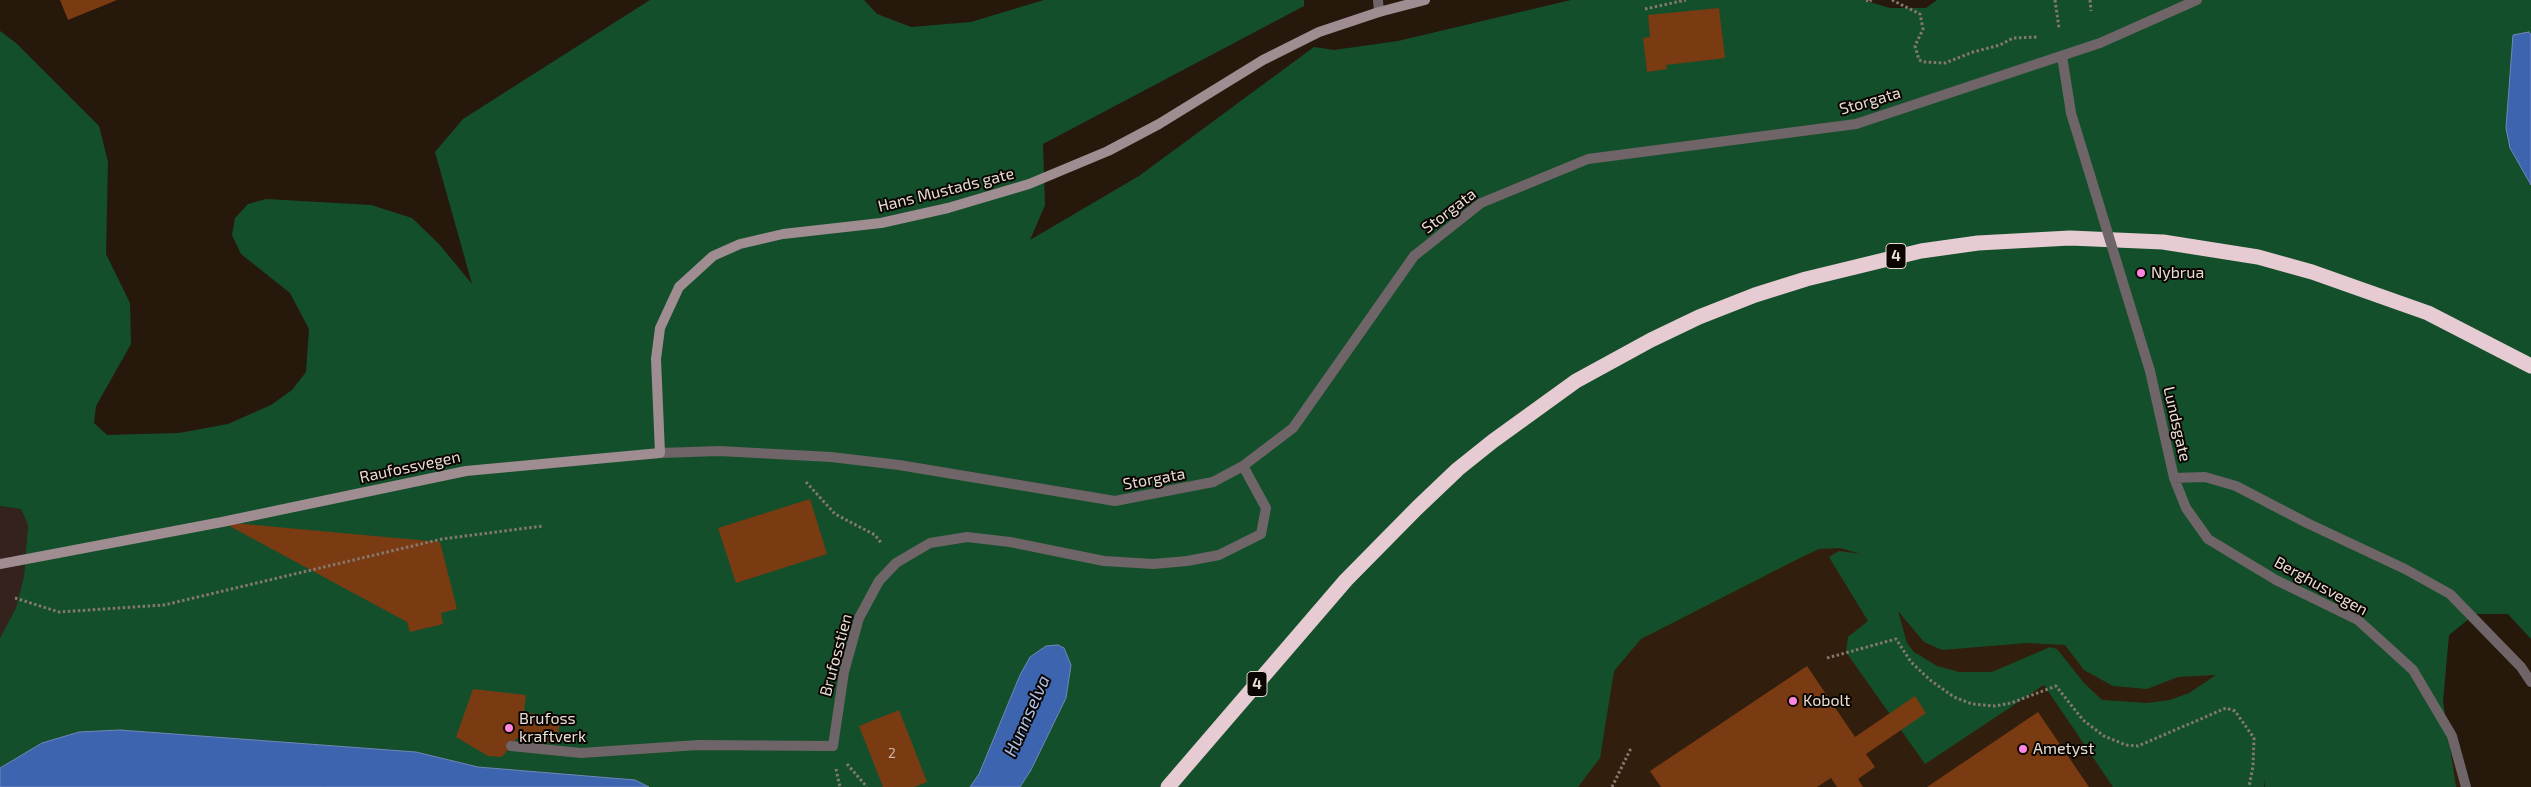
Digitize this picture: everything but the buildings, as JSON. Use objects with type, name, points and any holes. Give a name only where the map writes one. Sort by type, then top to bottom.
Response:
[{"type":"highway","name":"4","points":[[1168,787],[1346,580],[1458,469],[1493,441],[1576,381],[1651,340],[1715,310],[1806,279],[1922,251],[1978,243],[2070,238],[2163,242],[2258,257],[2312,272],[2428,313],[2531,366]]},
{"type":"main road","name":"Hans Mustads gate","points":[[660,453],[656,359],[660,328],[679,287],[713,256],[740,244],[783,234],[881,223],[948,208],[1029,184],[1108,151],[1159,124],[1263,60],[1319,32],[1379,12],[1425,0]]},
{"type":"main road","name":"Raufossvegen","points":[[0,564],[222,522],[466,470],[660,453]]},
{"type":"street","points":[[1378,0],[1379,12]]},
{"type":"street","name":"Storgata","points":[[831,457],[899,464],[1116,501],[1213,482],[1242,466],[1293,428],[1414,256],[1481,203],[1588,159],[1856,124],[2100,43],[2198,0]]},
{"type":"street","name":"Lundsgate","points":[[2062,56],[2071,113],[2150,371],[2174,478],[2205,477],[2236,486],[2307,523],[2405,569],[2450,594],[2521,667],[2531,682]]},
{"type":"street","name":"Raufossvegen","points":[[660,453],[719,451],[831,457]]},
{"type":"street","name":"Brufosstien","points":[[511,746],[581,754],[698,745],[833,746],[844,672],[859,618],[879,581],[896,563],[930,544],[967,537],[1010,542],[1104,561],[1153,564],[1219,555],[1261,534],[1266,508],[1242,466]]},
{"type":"street","name":"Berghusvegen","points":[[2174,478],[2186,508],[2208,539],[2276,580],[2358,620],[2413,670],[2452,736],[2466,787]]},
{"type":"path","points":[[1644,9],[1686,0]]},
{"type":"path","points":[[1866,0],[1870,2],[1871,0]]},
{"type":"path","points":[[1892,0],[1920,14],[1923,29],[1915,46],[1919,60],[1925,62],[1945,63],[1973,52],[2000,45],[2014,38],[2041,37]]},
{"type":"path","points":[[2055,0],[2059,28]]},
{"type":"path","points":[[2090,0],[2091,11]]},
{"type":"path","points":[[806,482],[836,514],[875,535],[896,563]]},
{"type":"path","points":[[15,598],[59,612],[164,605],[442,539],[543,526]]},
{"type":"path","points":[[1828,658],[1896,639],[1911,662],[1930,680],[1954,697],[1972,704],[1995,706],[2011,703],[2056,686],[2083,720],[2104,736],[2126,745],[2138,746],[2226,708],[2235,712],[2254,738],[2253,766],[2249,787]]},
{"type":"path","points":[[1612,787],[1631,748]]},
{"type":"shaded area","points":[[1813,494],[2452,736],[2466,787],[1441,787]]},
{"type":"shaded area","points":[[0,506],[21,509],[28,525],[24,576],[16,608],[0,638]]},
{"type":"green space","points":[[650,0],[864,0],[877,14],[911,27],[971,22],[1044,0],[1304,0],[1304,6],[1043,144],[1045,205],[1030,240],[1139,176],[1314,47],[1334,50],[1398,41],[1571,0],[1863,0],[1890,8],[1926,8],[1937,0],[2531,0],[2531,35],[2529,32],[2510,148],[2531,185],[2531,639],[2508,614],[2475,614],[2449,635],[2443,701],[2456,787],[2265,787],[2265,779],[2264,787],[2113,787],[2044,685],[1925,764],[1846,652],[1848,637],[1868,621],[1829,557],[1839,551],[1861,554],[1840,548],[1819,549],[1641,639],[1614,671],[1600,758],[1578,787],[1020,787],[1031,770],[1066,698],[1020,675],[979,774],[970,787],[649,787],[635,780],[478,767],[416,752],[120,730],[79,732],[42,743],[0,768],[0,638],[16,608],[24,576],[28,525],[21,509],[0,506],[0,31],[16,43],[99,126],[108,162],[106,254],[130,303],[131,344],[96,406],[94,423],[107,435],[179,433],[228,424],[271,405],[292,390],[306,372],[309,329],[290,293],[241,254],[232,235],[235,218],[248,204],[266,199],[371,205],[412,218],[439,244],[472,284],[435,152],[463,119]],"holes":[[[1898,611],[1924,642],[1942,650],[2027,643],[2065,645],[2084,670],[2113,686],[2147,689],[2178,677],[2216,675],[2189,693],[2170,700],[2147,703],[2102,700],[2084,683],[2057,649],[2050,647],[1992,672],[1959,672],[1937,666],[1914,652],[1907,643]]]},
{"type":"water","points":[[2529,32],[2531,35],[2531,185],[2510,148],[2506,128],[2513,35]]},
{"type":"water","name":"Hunnselva","points":[[1058,645],[1064,648],[1071,665],[1066,698],[1031,770],[1020,787],[970,787],[979,774],[1020,675],[1030,657],[1046,646]]},
{"type":"water","points":[[120,730],[416,752],[478,767],[635,780],[649,787],[0,787],[0,768],[42,743],[79,732]]},
{"type":"place","name":"Nybrua","points":[[2141,273]]},
{"type":"place","name":"Kobolt","points":[[1793,701]]},
{"type":"place","name":"Brufoss kraftverk","points":[[509,728]]},
{"type":"place","name":"Ametyst","points":[[2023,749]]}]
